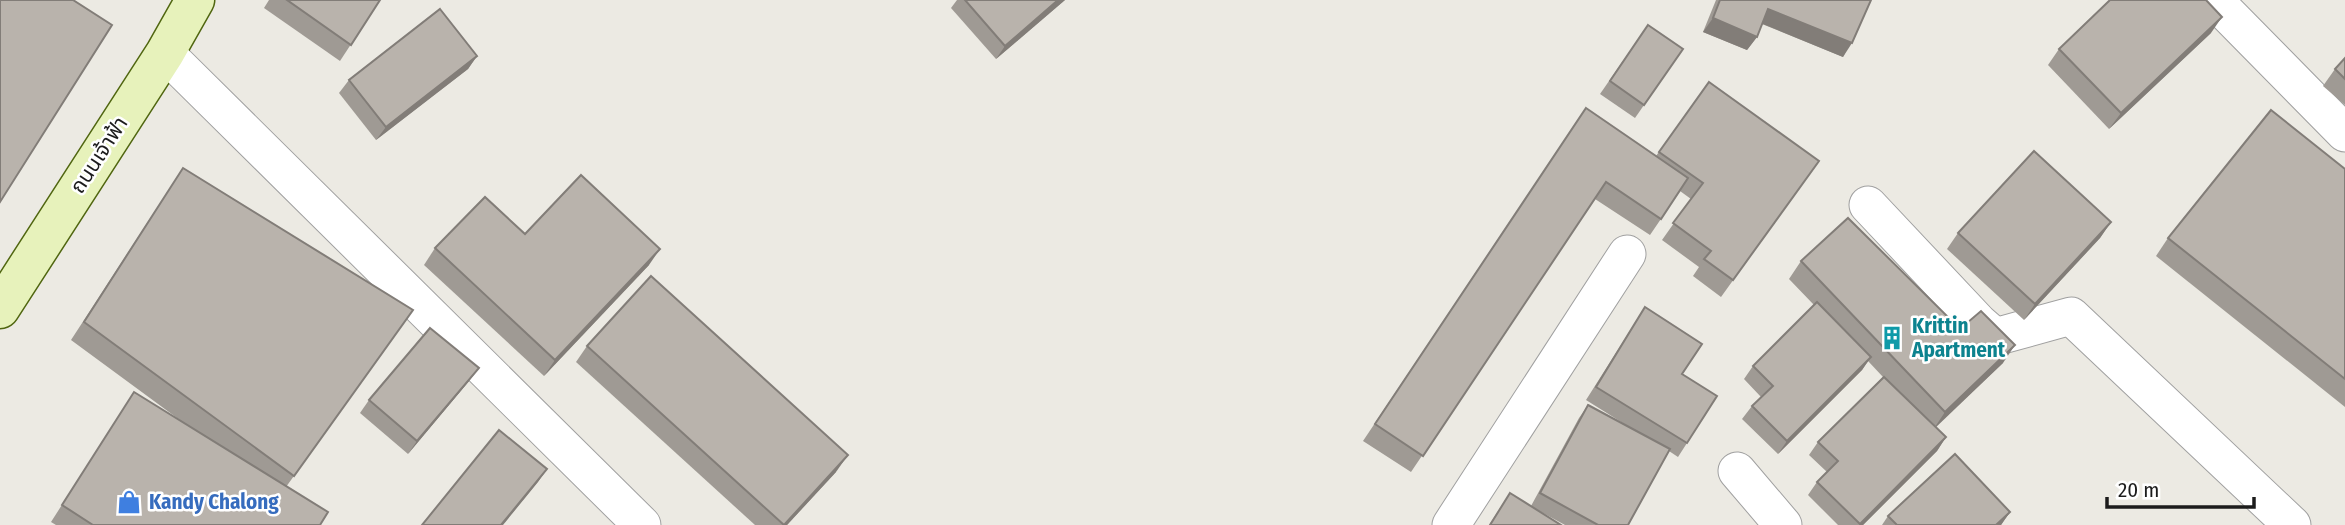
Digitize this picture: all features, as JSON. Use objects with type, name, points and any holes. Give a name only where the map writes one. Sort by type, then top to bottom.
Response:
[{"type":"main road","name":"ถนนเจ้าฟ้า","points":[[0,309],[195,0]]},
{"type":"street","points":[[2214,0],[2345,133]]},
{"type":"street","points":[[164,53],[642,525]]},
{"type":"street","points":[[1868,205],[1995,337],[2071,316],[2291,525]]},
{"type":"street","points":[[1451,525],[1627,254]]},
{"type":"street","points":[[1737,471],[1783,525]]},
{"type":"building","points":[[0,0],[73,0],[112,25],[0,202]]},
{"type":"building","points":[[287,0],[380,0],[351,45]]},
{"type":"building","points":[[965,0],[1058,0],[1005,46]]},
{"type":"building","points":[[1720,0],[1871,0],[1852,43],[1768,9],[1757,37],[1713,18]]},
{"type":"building","points":[[2110,0],[2206,0],[2222,17],[2121,113],[2059,49]]},
{"type":"building","points":[[440,9],[477,56],[386,127],[349,80]]},
{"type":"building","points":[[1648,25],[1683,49],[1644,105],[1610,81]]},
{"type":"building","points":[[2345,58],[2345,79],[2335,69]]},
{"type":"building","points":[[1709,82],[1819,161],[1733,280],[1704,259],[1711,251],[1673,223],[1703,183],[1659,152]]},
{"type":"building","points":[[1586,108],[1688,178],[1661,219],[1606,182],[1423,456],[1375,424]]},
{"type":"building","points":[[2271,110],[2345,169],[2345,379],[2168,238]]},
{"type":"building","points":[[2034,151],[2111,222],[2035,304],[1958,233]]},
{"type":"building","points":[[183,168],[413,310],[294,476],[84,322]]},
{"type":"building","points":[[581,175],[660,249],[555,360],[435,248],[485,197],[525,234]]},
{"type":"building","name":"Krittin Apartment","points":[[1848,218],[1960,329],[1981,311],[2015,345],[1945,412],[1801,261]]},
{"type":"building","points":[[651,276],[848,455],[784,525],[587,346]]},
{"type":"building","points":[[1817,302],[1871,357],[1787,441],[1752,406],[1773,386],[1753,366]]},
{"type":"building","points":[[1645,307],[1702,344],[1682,374],[1717,396],[1687,443],[1596,387]]},
{"type":"building","points":[[430,328],[479,368],[417,441],[369,400]]},
{"type":"building","points":[[1884,377],[1946,437],[1860,524],[1817,482],[1838,461],[1818,442]]},
{"type":"building","points":[[134,392],[328,512],[320,525],[93,525],[62,505]]},
{"type":"building","points":[[1588,405],[1670,449],[1628,525],[1598,525],[1540,493]]},
{"type":"building","points":[[499,430],[547,469],[501,525],[422,525]]},
{"type":"building","points":[[1955,454],[2010,512],[1996,525],[1897,525],[1888,516]]},
{"type":"building","points":[[1510,493],[1561,525],[1490,525]]},
{"type":"place","name":"Krittin Apartment","points":[[1892,338]]},
{"type":"place","name":"Kandy Chalong","points":[[129,502]]}]
